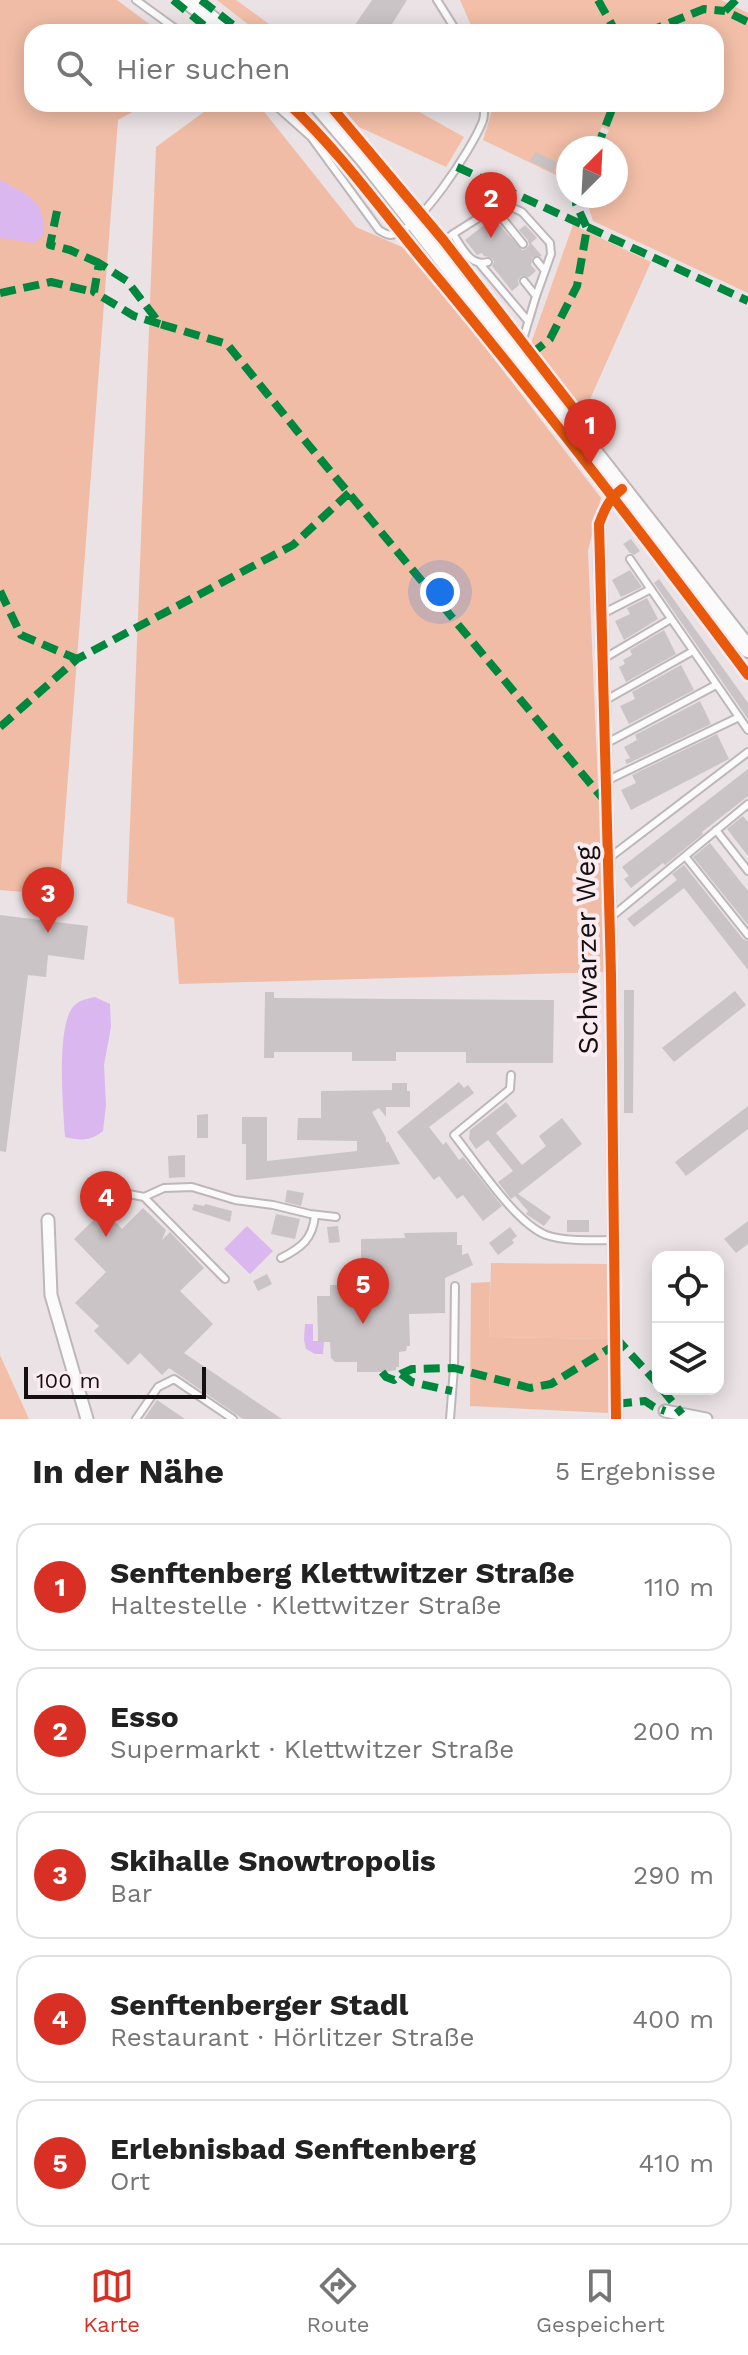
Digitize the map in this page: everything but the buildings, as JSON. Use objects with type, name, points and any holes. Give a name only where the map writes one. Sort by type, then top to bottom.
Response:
[{"type":"main road","points":[[187,0],[218,24]]},
{"type":"main road","points":[[325,112],[435,248],[748,649]]},
{"type":"street","name":"Schwarzer Weg","points":[[616,1419],[609,858],[599,524],[612,496],[622,489]]},
{"type":"street","points":[[48,1220],[51,1295],[87,1419]]},
{"type":"street","points":[[665,1411],[706,1419]]},
{"type":"lane","points":[[136,0],[169,24]]},
{"type":"lane","points":[[437,0],[452,24]]},
{"type":"lane","points":[[283,112],[311,137],[379,230],[387,235],[394,234],[426,210],[457,167],[484,120],[484,112]]},
{"type":"lane","points":[[435,248],[494,208],[509,206],[522,212],[550,243],[551,254],[524,336],[511,346]]},
{"type":"lane","points":[[494,208],[523,244]]},
{"type":"lane","points":[[453,234],[474,262],[484,263],[528,321]]},
{"type":"lane","points":[[537,261],[545,271]]},
{"type":"lane","points":[[524,281],[536,296]]},
{"type":"lane","points":[[630,559],[748,730]]},
{"type":"lane","points":[[602,614],[651,589]]},
{"type":"lane","points":[[603,659],[671,619]]},
{"type":"lane","points":[[604,701],[693,651]]},
{"type":"lane","points":[[605,744],[716,685]]},
{"type":"lane","points":[[606,781],[739,717]]},
{"type":"lane","points":[[609,858],[748,752]]},
{"type":"lane","points":[[610,918],[748,804]]},
{"type":"lane","points":[[716,830],[748,871]]},
{"type":"lane","points":[[685,856],[748,935]]},
{"type":"lane","points":[[511,1075],[510,1089],[454,1135],[516,1213],[530,1226],[560,1239],[614,1240]]},
{"type":"lane","points":[[93,1187],[144,1197],[225,1279]]},
{"type":"lane","points":[[144,1197],[164,1188],[192,1187],[235,1200],[336,1217]]},
{"type":"lane","points":[[281,1258],[307,1241],[315,1215]]},
{"type":"lane","points":[[450,1419],[455,1286]]},
{"type":"lane","points":[[136,1419],[158,1387],[174,1379],[233,1419]]},
{"type":"shaded area","points":[[0,0],[117,0],[149,24],[24,24],[24,112],[132,112],[118,120],[59,895],[0,890]]},
{"type":"shaded area","points":[[217,0],[236,0],[269,24],[248,24]]},
{"type":"shaded area","points":[[460,0],[721,0],[748,13],[748,293],[593,221],[589,208],[628,208],[628,136],[606,136],[609,130],[602,127],[597,136],[556,136],[556,175],[483,140],[492,112],[724,112],[724,24],[470,24]]},
{"type":"shaded area","points":[[204,112],[264,112],[356,227],[411,251],[601,498],[588,551],[606,972],[179,984],[174,918],[127,903],[156,147]]},
{"type":"shaded area","points":[[346,112],[419,112],[464,137],[446,167],[359,127]]},
{"type":"shaded area","points":[[0,180],[27,195],[39,206],[43,236],[34,243],[0,238]]},
{"type":"shaded area","points":[[573,225],[651,262],[583,415],[530,346]]},
{"type":"shaded area","points":[[95,997],[110,1004],[111,1027],[104,1065],[106,1105],[103,1131],[90,1138],[76,1139],[65,1137],[64,1032],[73,1007],[80,1001]]},
{"type":"shaded area","points":[[247,1226],[273,1251],[250,1274],[224,1249]]},
{"type":"shaded area","points":[[491,1263],[609,1264],[609,1339],[489,1337]]},
{"type":"shaded area","points":[[490,1282],[489,1337],[609,1339],[608,1413],[470,1406],[471,1283]]},
{"type":"shaded area","points":[[305,1324],[313,1324],[313,1341],[324,1341],[323,1354],[306,1349]]},
{"type":"shaded area","points":[[0,1355],[29,1419],[0,1419]]},
{"type":"marked path","points":[[173,0],[202,24]]},
{"type":"marked path","points":[[201,0],[232,24]]},
{"type":"marked path","points":[[598,0],[612,24]]},
{"type":"marked path","points":[[736,0],[725,11],[748,22]]},
{"type":"marked path","points":[[667,24],[704,9],[725,11]]},
{"type":"marked path","points":[[602,136],[611,112]]},
{"type":"marked path","points":[[457,167],[748,301]]},
{"type":"marked path","points":[[531,354],[550,339],[577,286],[587,228],[578,208]]},
{"type":"marked path","points":[[57,211],[50,245],[99,263]]},
{"type":"marked path","points":[[160,324],[134,316],[94,292],[99,263],[127,281],[160,324],[227,344],[604,800]]},
{"type":"marked path","points":[[0,293],[51,282],[94,292]]},
{"type":"marked path","points":[[0,727],[77,659],[293,545],[349,493]]},
{"type":"marked path","points":[[0,591],[21,635],[77,659]]},
{"type":"marked path","points":[[615,1337],[652,1377]]},
{"type":"marked path","points":[[382,1372],[394,1380],[412,1369],[454,1368],[530,1388],[551,1384],[615,1345]]},
{"type":"marked path","points":[[401,1374],[412,1382],[452,1391]]},
{"type":"marked path","points":[[667,1395],[682,1414]]},
{"type":"marked path","points":[[616,1404],[645,1401],[665,1411]]},
{"type":"cycle path","points":[[297,112],[343,162],[509,366],[748,675]]},
{"type":"cycle path","points":[[336,112],[444,241],[588,427],[569,441]]},
{"type":"cycle path","points":[[616,1419],[611,975],[599,524],[608,504],[622,489]]},
{"type":"place","name":"Esso","points":[[491,238]]},
{"type":"place","name":"Senftenberg Klettwitzer Straße","points":[[590,465]]},
{"type":"place","name":"Skihalle Snowtropolis","points":[[48,933]]},
{"type":"place","name":"Senftenberger Stadl","points":[[106,1237]]},
{"type":"place","name":"Erlebnisbad Senftenberg","points":[[363,1324]]}]
